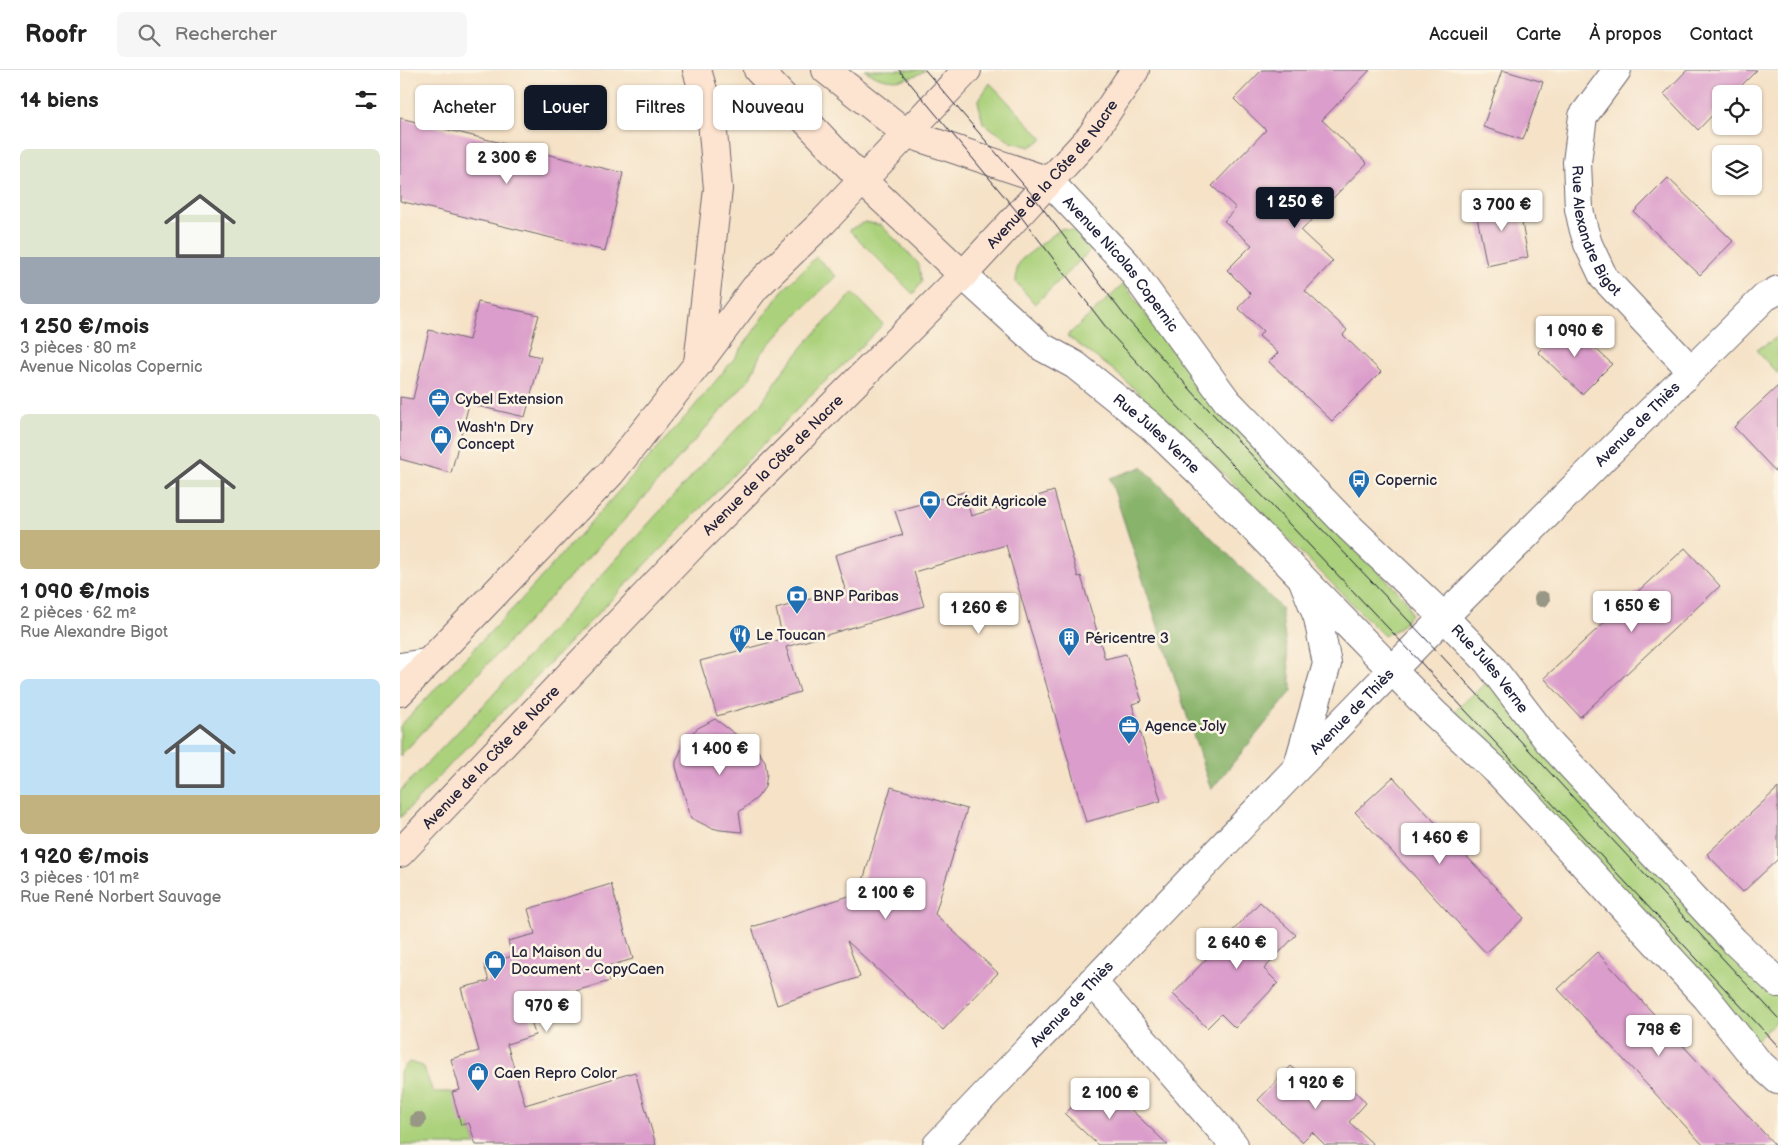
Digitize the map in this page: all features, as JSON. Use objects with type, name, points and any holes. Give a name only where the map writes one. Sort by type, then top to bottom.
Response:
[{"type":"main road","points":[[697,70],[712,121],[718,189],[698,365]]},
{"type":"main road","points":[[758,70],[863,181],[963,275]]},
{"type":"main road","name":"Avenue Nicolas Copernic","points":[[826,70],[906,133],[1049,181]]},
{"type":"main road","points":[[400,692],[611,473],[698,365],[755,288],[810,236],[967,70]]},
{"type":"main road","name":"Avenue de la Côte de Nacre","points":[[400,853],[690,549],[963,275],[1091,136],[1135,70]]},
{"type":"street","name":"Rue Alexandre Bigot","points":[[1617,70],[1584,116],[1577,162],[1579,209],[1583,227],[1588,244],[1604,278],[1692,370]]},
{"type":"street","name":"Avenue Nicolas Copernic","points":[[1049,181],[1128,264],[1197,359]]},
{"type":"street","name":"Rue Jules Verne","points":[[963,275],[1042,347],[1074,365],[1151,426],[1207,480],[1434,713],[1500,774],[1706,997],[1758,1062],[1778,1080]]},
{"type":"street","name":"Avenue de Thiès","points":[[937,1145],[1092,981],[1444,617],[1765,296],[1778,290]]},
{"type":"street","name":"Rue Jules Verne","points":[[1197,359],[1227,401],[1347,525],[1444,617],[1487,661],[1549,742],[1734,940],[1778,983]]},
{"type":"street","name":"Rue Jules Verne","points":[[1297,768],[1327,664],[1318,618],[1302,578]]},
{"type":"street","points":[[1092,981],[1234,1145]]},
{"type":"lane","points":[[400,665],[431,660]]},
{"type":"green space","points":[[864,70],[926,70],[910,77],[895,80],[880,77]]},
{"type":"green space","points":[[990,83],[1043,139],[1030,147],[1011,142],[983,123],[978,101]]},
{"type":"green space","points":[[865,222],[881,225],[918,263],[922,282],[913,294],[849,230]]},
{"type":"green space","points":[[1062,228],[1077,232],[1093,248],[1035,304],[1016,282],[1017,267],[1022,259]]},
{"type":"green space","points":[[816,257],[836,276],[760,355],[750,378],[626,518],[400,756],[400,726],[520,601],[688,414],[734,359],[782,291]]},
{"type":"green space","points":[[1124,284],[1167,344],[1212,399],[1406,600],[1411,614],[1399,628],[1384,636],[1180,430],[1112,369],[1067,336]]},
{"type":"green space","points":[[853,293],[883,324],[819,387],[400,818],[400,791],[481,708],[710,456],[761,404],[783,371],[805,344]]},
{"type":"green space","points":[[1778,337],[1778,374],[1756,350]]},
{"type":"green space","points":[[1142,467],[1281,608],[1292,691],[1211,790],[1110,478]]},
{"type":"green space","points":[[1490,679],[1778,991],[1778,1019],[1752,1045],[1449,716]]},
{"type":"green space","points":[[409,1062],[423,1066],[433,1092],[452,1092],[469,1123],[476,1145],[400,1145],[400,1071]]},
{"type":"building","points":[[1262,70],[1370,70],[1322,120],[1367,163],[1301,231],[1333,261],[1305,291],[1347,330],[1343,335],[1381,372],[1332,421],[1269,362],[1278,353],[1259,336],[1263,331],[1238,308],[1251,294],[1227,270],[1252,245],[1224,221],[1236,208],[1212,186],[1266,130],[1234,99]]},
{"type":"building","points":[[1502,70],[1543,82],[1523,140],[1483,127]]},
{"type":"building","points":[[1687,70],[1757,70],[1742,85],[1712,85],[1712,115],[1698,130],[1664,94]]},
{"type":"building","points":[[400,118],[415,122],[415,130],[449,130],[623,173],[605,251],[400,201]]},
{"type":"building","points":[[1668,178],[1733,241],[1700,275],[1634,212]]},
{"type":"building","points":[[1518,200],[1528,257],[1487,266],[1475,207]]},
{"type":"building","points":[[478,302],[539,315],[528,354],[541,357],[525,417],[469,404],[451,473],[400,459],[400,397],[413,399],[429,330],[469,340]]},
{"type":"building","points":[[1567,322],[1612,364],[1582,394],[1538,352]]},
{"type":"building","points":[[1778,386],[1778,474],[1734,427]]},
{"type":"building","name":"Péricentre 3","points":[[1054,491],[1078,577],[1081,576],[1105,659],[1126,654],[1142,701],[1132,704],[1161,801],[1086,822],[1006,545],[914,572],[924,606],[786,647],[800,692],[717,716],[700,661],[783,639],[776,609],[845,589],[835,555],[903,535],[895,511],[964,492],[971,516]]},
{"type":"building","points":[[1685,548],[1720,586],[1580,717],[1544,678]]},
{"type":"building","points":[[715,719],[758,751],[765,761],[767,774],[765,787],[757,798],[739,812],[742,832],[709,827],[691,818],[676,767],[676,762],[689,735]]},
{"type":"building","points":[[1393,777],[1524,918],[1486,953],[1355,812]]},
{"type":"building","points":[[891,787],[967,809],[935,914],[998,973],[943,1030],[847,941],[860,977],[777,1005],[752,927],[852,895],[862,884]]},
{"type":"building","points":[[1778,788],[1778,859],[1743,892],[1707,854]]},
{"type":"building","points":[[611,884],[633,959],[605,967],[610,981],[527,1005],[535,1035],[507,1044],[525,1105],[635,1072],[656,1145],[476,1145],[469,1123],[461,1125],[452,1092],[460,1090],[451,1059],[479,1051],[461,988],[489,981],[484,965],[512,956],[508,941],[535,934],[528,909]]},
{"type":"building","points":[[1260,902],[1296,935],[1264,969],[1278,983],[1235,1028],[1221,1014],[1207,1028],[1173,994]]},
{"type":"building","points":[[1597,952],[1775,1145],[1703,1145],[1558,989]]},
{"type":"building","points":[[1291,1066],[1323,1096],[1340,1078],[1354,1090],[1366,1103],[1349,1122],[1374,1145],[1325,1145],[1312,1132],[1302,1142],[1258,1100]]},
{"type":"building","points":[[1098,1079],[1168,1145],[1098,1145],[1065,1114]]},
{"type":"tram line","points":[[899,70],[1019,214],[1112,335],[1411,652],[1778,1046]]},
{"type":"tram line","points":[[925,70],[1034,197],[1127,319],[1208,409],[1425,638],[1778,1018]]},
{"type":"place","name":"Cybel Extension","points":[[439,418]]},
{"type":"place","name":"Wash'n Dry Concept","points":[[441,455]]},
{"type":"place","name":"Copernic","points":[[1359,499]]},
{"type":"place","name":"Crédit Agricole","points":[[930,520]]},
{"type":"place","name":"BNP Paribas","points":[[797,615]]},
{"type":"place","name":"Le Toucan","points":[[740,654]]},
{"type":"place","name":"Péricentre 3","points":[[1069,657]]},
{"type":"place","name":"Agence Joly","points":[[1129,745]]},
{"type":"place","name":"La Maison du Document - CopyCaen","points":[[495,980]]},
{"type":"place","name":"Caen Repro Color","points":[[478,1092]]}]
